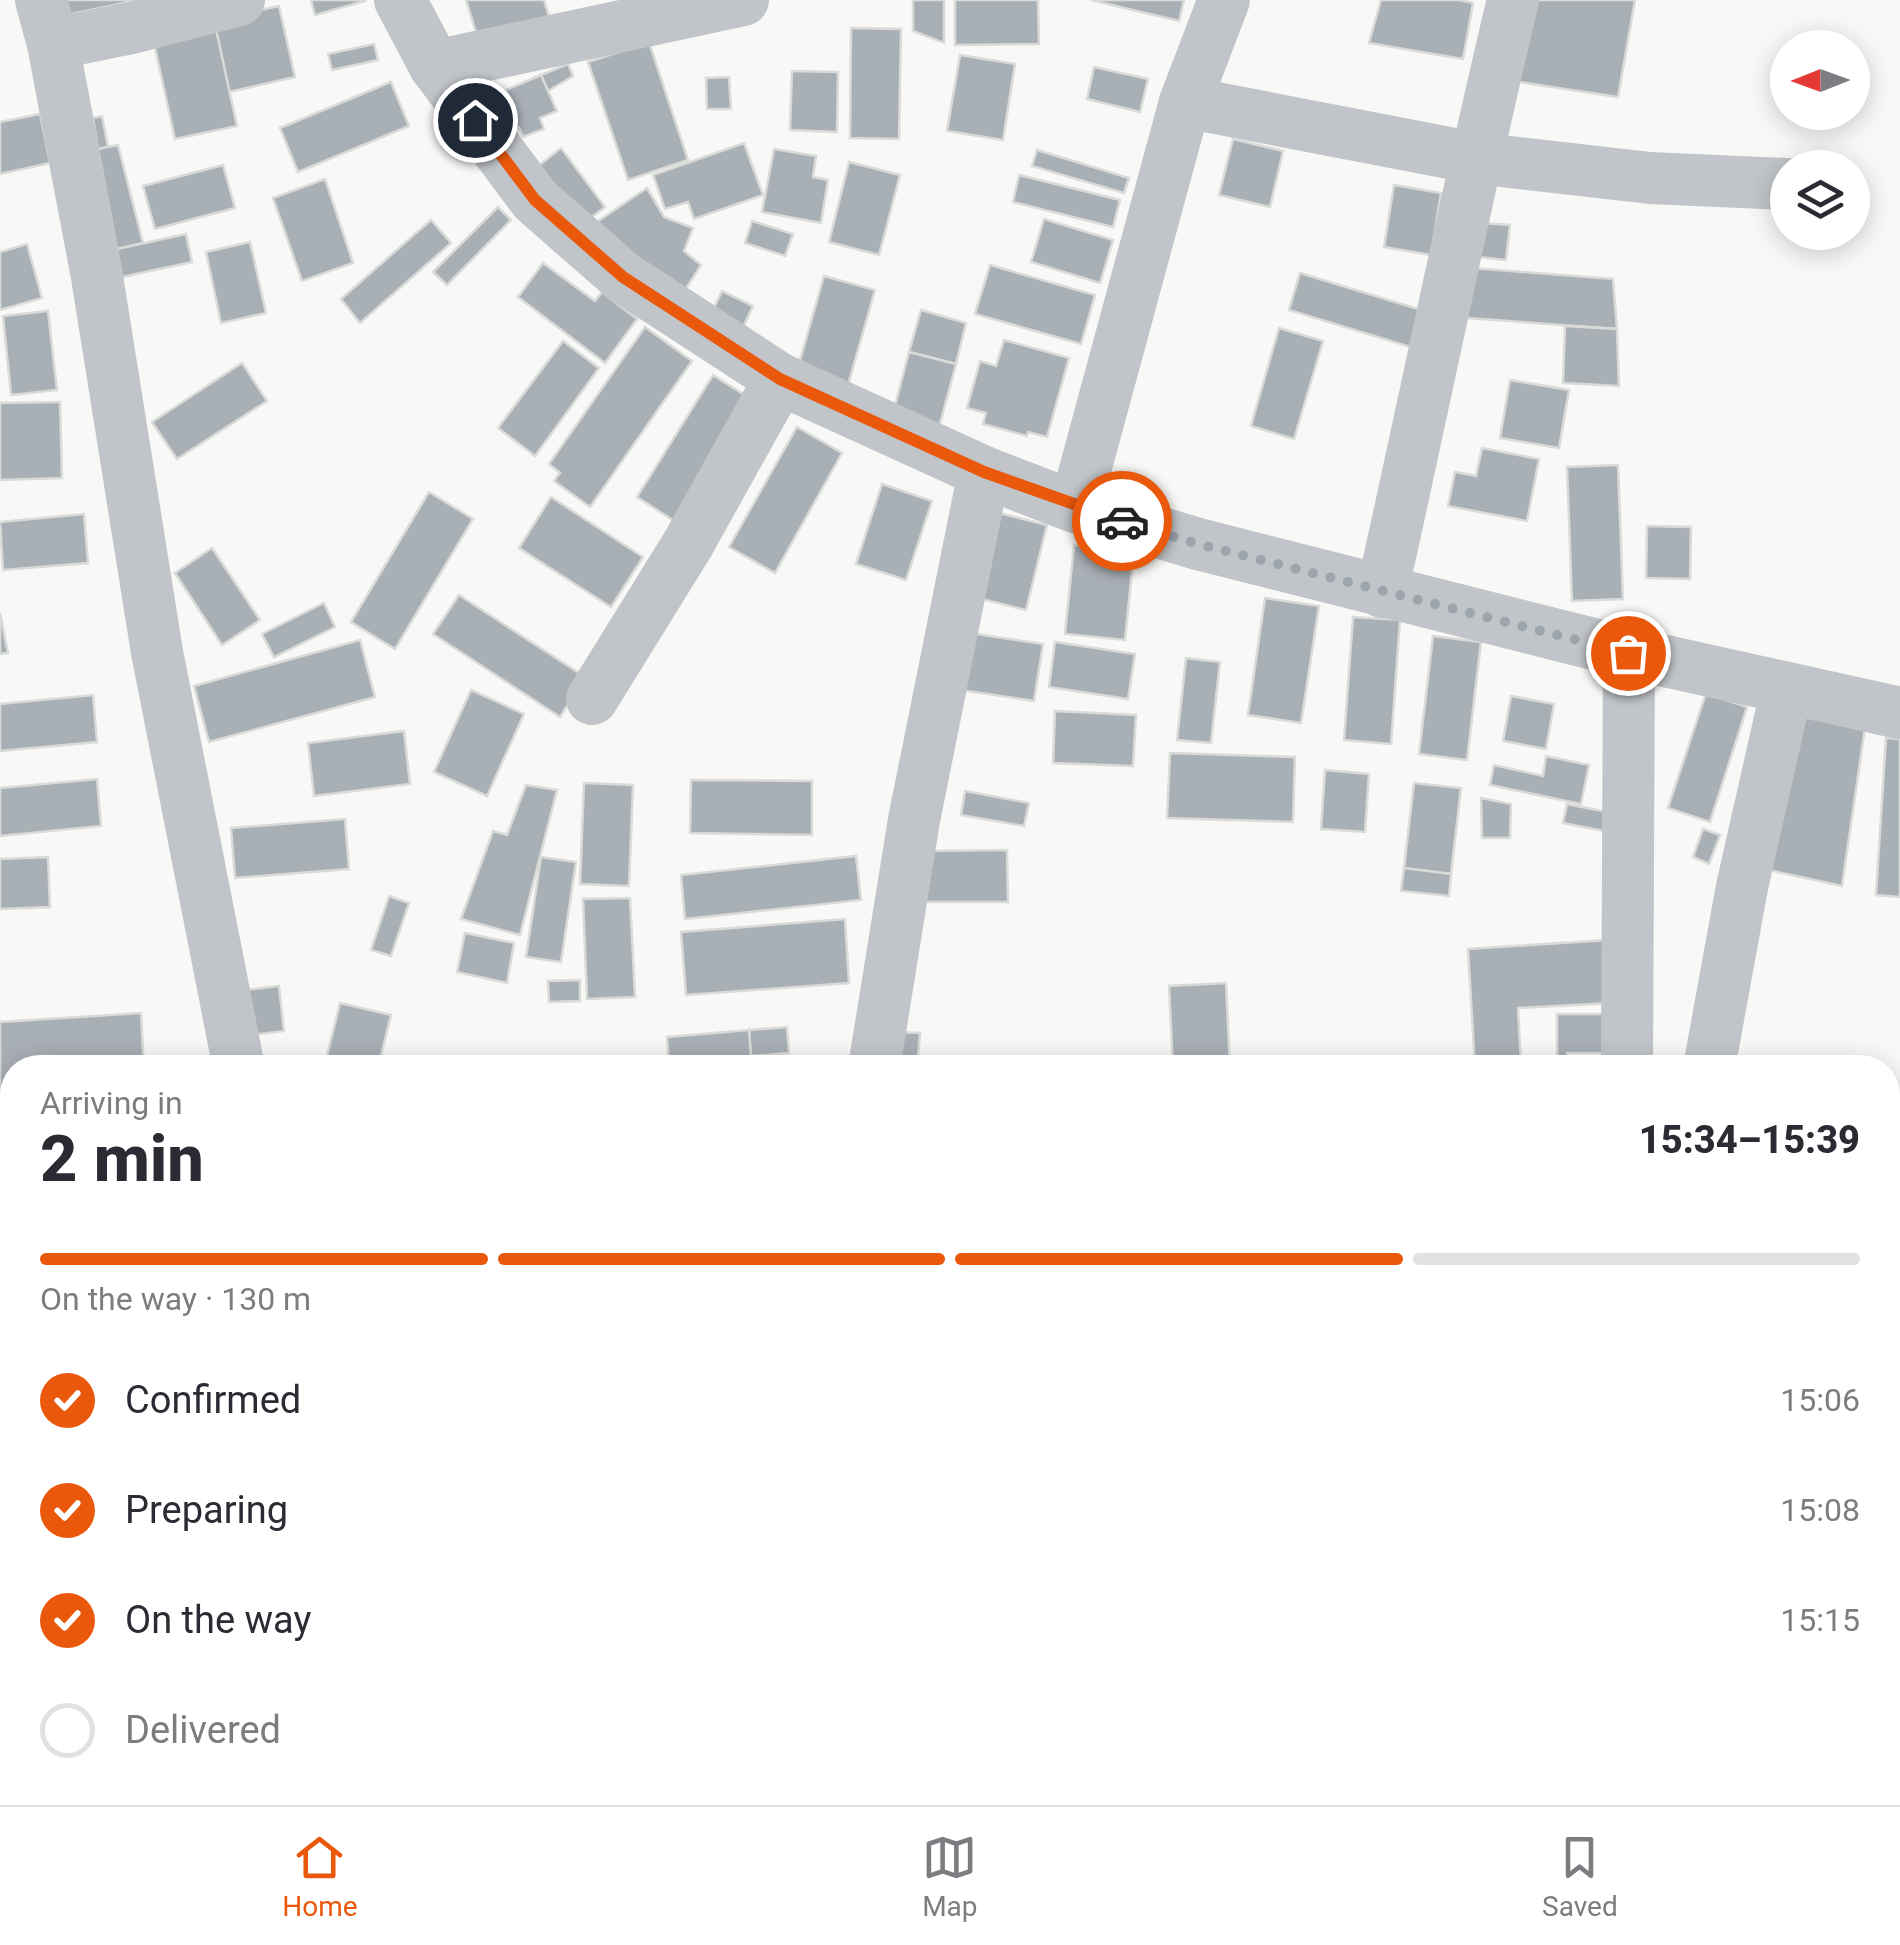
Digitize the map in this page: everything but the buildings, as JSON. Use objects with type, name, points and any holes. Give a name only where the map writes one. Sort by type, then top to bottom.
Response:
[{"type":"street","points":[[236,1055],[157,652],[97,277],[47,22],[131,28],[239,0]]},
{"type":"street","points":[[400,0],[435,66],[535,200],[623,277],[780,379],[984,472],[1075,507],[1198,544],[1628,653],[1900,713]]},
{"type":"street","points":[[435,66],[743,0]]},
{"type":"street","points":[[1075,507],[1185,102],[1224,0]]},
{"type":"street","points":[[1382,592],[1513,0]]},
{"type":"street","points":[[1185,102],[1475,158],[1650,178],[1770,183]]},
{"type":"street","points":[[592,699],[688,544],[780,379]]},
{"type":"street","points":[[876,1055],[914,820],[984,472]]},
{"type":"street","points":[[1627,1055],[1628,653]]},
{"type":"street","points":[[1710,1055],[1742,888],[1787,688]]},
{"type":"way so far","points":[[1122,521],[1382,592],[1628,653]]},
{"type":"route","points":[[475,120],[535,200],[623,277],[780,379],[984,472],[1122,521]]}]
